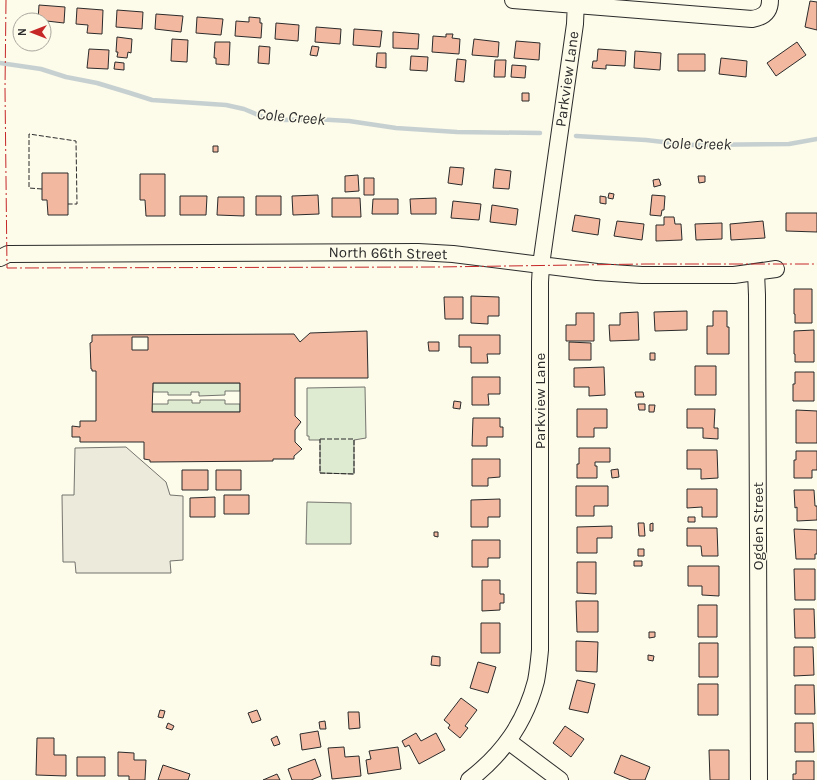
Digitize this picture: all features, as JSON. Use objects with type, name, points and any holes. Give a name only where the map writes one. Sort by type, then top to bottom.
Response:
[{"type":"street","points":[[513,0],[576,2],[752,19],[764,16],[770,3]]},
{"type":"street","name":"Parkview Lane","points":[[468,780],[493,760],[517,729],[529,703],[536,679],[540,650],[541,265],[574,31],[576,2]]},
{"type":"street","name":"North 66th Street","points":[[0,258],[8,254],[418,252],[453,254],[597,272],[642,275],[734,275],[776,269]]},
{"type":"street","name":"Ogden Street","points":[[756,272],[758,295],[759,780]]},
{"type":"street","points":[[508,741],[560,780]]},
{"type":"green space","points":[[153,383],[240,383],[240,391],[225,391],[225,395],[199,396],[199,392],[191,392],[191,395],[168,395],[168,392],[153,392]]},
{"type":"green space","points":[[365,387],[366,438],[354,440],[354,474],[320,473],[320,440],[309,440],[309,436],[307,436],[307,388]]},
{"type":"green space","points":[[168,400],[192,400],[192,403],[200,403],[200,400],[225,400],[225,404],[240,404],[240,412],[152,412],[152,404],[168,404]]},
{"type":"green space","points":[[307,502],[351,503],[351,544],[306,544]]},
{"type":"shaded area","points":[[126,447],[166,482],[170,495],[183,496],[183,560],[170,561],[171,573],[76,573],[75,562],[63,562],[62,495],[74,495],[75,448]]},
{"type":"building","points":[[810,1],[817,2],[817,30],[805,27]]},
{"type":"building","points":[[39,5],[65,7],[64,23],[52,22],[52,12],[39,12]]},
{"type":"building","points":[[77,8],[103,10],[102,34],[87,33],[88,25],[76,24]]},
{"type":"building","points":[[117,10],[143,12],[142,29],[116,27]]},
{"type":"building","points":[[156,14],[183,16],[181,32],[155,29]]},
{"type":"building","points":[[197,17],[223,19],[221,35],[196,33]]},
{"type":"building","points":[[249,17],[260,18],[260,23],[262,23],[261,38],[235,36],[236,21],[249,22]]},
{"type":"building","points":[[276,23],[299,25],[298,41],[275,39]]},
{"type":"building","points":[[316,27],[341,29],[340,44],[315,42]]},
{"type":"building","points":[[354,29],[382,31],[380,47],[353,45]]},
{"type":"building","points":[[393,32],[419,34],[418,49],[393,48]]},
{"type":"building","points":[[446,34],[453,34],[452,38],[460,39],[459,54],[432,52],[433,36],[446,37]]},
{"type":"building","points":[[117,37],[132,39],[131,53],[128,52],[127,58],[117,57]]},
{"type":"building","points":[[172,39],[188,40],[187,62],[171,61]]},
{"type":"building","points":[[474,39],[499,42],[498,57],[472,55]]},
{"type":"building","points":[[516,41],[540,43],[539,60],[514,58]]},
{"type":"building","points":[[215,42],[230,42],[229,65],[216,64],[216,58],[214,58]]},
{"type":"building","points":[[797,42],[806,55],[776,76],[767,63]]},
{"type":"building","points":[[259,46],[270,47],[269,64],[258,63]]},
{"type":"building","points":[[312,46],[319,47],[317,56],[310,55]]},
{"type":"building","points":[[89,49],[109,50],[108,69],[87,68]]},
{"type":"building","points":[[598,49],[626,51],[625,66],[606,65],[606,69],[592,68],[593,61],[597,61]]},
{"type":"building","points":[[635,51],[661,53],[660,70],[634,68]]},
{"type":"building","points":[[377,53],[386,53],[386,68],[376,67]]},
{"type":"building","points":[[678,54],[705,54],[705,71],[678,71]]},
{"type":"building","points":[[411,56],[428,57],[427,71],[410,70]]},
{"type":"building","points":[[721,58],[747,61],[746,77],[719,74]]},
{"type":"building","points":[[457,59],[466,60],[464,82],[455,81]]},
{"type":"building","points":[[495,60],[506,60],[505,77],[494,77]]},
{"type":"building","points":[[115,62],[124,63],[124,70],[114,69]]},
{"type":"building","points":[[512,65],[526,66],[525,78],[511,77]]},
{"type":"building","points":[[522,93],[529,93],[529,101],[522,101]]},
{"type":"building","points":[[213,146],[218,146],[218,152],[213,152]]},
{"type":"building","points":[[450,167],[464,168],[462,185],[448,183]]},
{"type":"building","points":[[495,169],[511,171],[509,189],[493,188]]},
{"type":"building","points":[[42,173],[68,173],[68,215],[48,215],[47,200],[42,200]]},
{"type":"building","points":[[140,174],[165,174],[165,216],[146,216],[145,200],[140,200]]},
{"type":"building","points":[[358,175],[359,191],[345,192],[345,176]]},
{"type":"building","points":[[698,176],[705,176],[705,182],[699,183]]},
{"type":"building","points":[[364,178],[374,178],[374,195],[364,195]]},
{"type":"building","points":[[659,179],[661,185],[654,187],[653,180]]},
{"type":"building","points":[[609,193],[614,194],[613,199],[608,198]]},
{"type":"building","points":[[318,195],[319,214],[293,215],[292,196]]},
{"type":"building","points":[[652,195],[665,196],[664,210],[662,210],[661,216],[650,215]]},
{"type":"building","points":[[180,196],[207,196],[206,215],[180,215]]},
{"type":"building","points":[[256,196],[281,196],[281,215],[256,215]]},
{"type":"building","points":[[600,196],[606,197],[606,204],[600,203]]},
{"type":"building","points":[[218,197],[244,197],[244,216],[217,215]]},
{"type":"building","points":[[332,198],[360,198],[361,217],[332,217]]},
{"type":"building","points":[[436,198],[436,214],[411,214],[410,199]]},
{"type":"building","points":[[373,199],[398,199],[398,214],[372,214]]},
{"type":"building","points":[[453,201],[481,204],[479,220],[451,218]]},
{"type":"building","points":[[492,205],[518,209],[516,225],[490,222]]},
{"type":"building","points":[[786,213],[817,213],[817,232],[786,231]]},
{"type":"building","points":[[575,215],[600,219],[598,235],[572,231]]},
{"type":"building","points":[[664,217],[674,217],[675,224],[681,224],[682,240],[656,241],[656,225],[664,225]]},
{"type":"building","points":[[617,221],[644,224],[642,240],[614,236]]},
{"type":"building","points":[[763,221],[765,238],[731,240],[730,224]]},
{"type":"building","points":[[722,223],[722,239],[696,240],[695,224]]},
{"type":"building","points":[[794,289],[812,289],[812,323],[795,323]]},
{"type":"building","points":[[471,296],[499,297],[499,316],[488,316],[488,324],[471,323]]},
{"type":"building","points":[[444,297],[463,297],[463,319],[445,319]]},
{"type":"building","points":[[687,311],[687,330],[655,331],[654,312]]},
{"type":"building","points":[[713,311],[727,311],[727,327],[729,327],[729,354],[707,354],[707,326],[713,326]]},
{"type":"building","points":[[638,312],[639,340],[610,341],[609,325],[620,325],[620,313]]},
{"type":"building","points":[[576,313],[594,313],[594,341],[566,341],[566,325],[576,325]]},
{"type":"building","points":[[814,330],[814,362],[795,362],[794,331]]},
{"type":"building","points":[[367,331],[368,378],[295,378],[295,416],[301,422],[295,430],[295,442],[302,449],[294,456],[294,459],[273,459],[273,461],[150,462],[150,460],[144,459],[144,442],[80,442],[80,437],[72,437],[72,426],[80,427],[80,421],[96,421],[96,371],[92,371],[91,369],[90,343],[92,342],[92,335],[294,334],[300,342],[310,333]],"holes":[[[132,337],[148,337],[148,350],[132,350]],[[153,383],[240,383],[240,412],[152,412]]]},
{"type":"building","points":[[459,335],[500,335],[500,354],[487,354],[488,363],[471,363],[471,347],[459,347]]},
{"type":"building","points":[[428,342],[439,342],[439,351],[429,351]]},
{"type":"building","points":[[569,342],[591,343],[591,360],[569,360]]},
{"type":"building","points":[[650,353],[655,353],[655,360],[650,360]]},
{"type":"building","points":[[695,366],[716,366],[716,395],[695,395]]},
{"type":"building","points":[[604,367],[605,395],[589,396],[589,387],[574,387],[574,368]]},
{"type":"building","points":[[795,372],[814,372],[814,401],[793,401]]},
{"type":"building","points":[[472,377],[500,377],[500,394],[488,394],[489,405],[472,405]]},
{"type":"building","points":[[635,392],[643,392],[644,397],[636,397]]},
{"type":"building","points":[[454,401],[461,402],[460,409],[453,408]]},
{"type":"building","points":[[638,404],[645,404],[645,410],[639,410]]},
{"type":"building","points":[[649,405],[655,405],[654,412],[649,412]]},
{"type":"building","points":[[577,409],[607,409],[607,428],[594,428],[594,437],[577,437]]},
{"type":"building","points":[[687,409],[715,409],[714,428],[718,428],[718,439],[703,438],[703,428],[687,428]]},
{"type":"building","points":[[796,410],[817,411],[817,443],[796,443]]},
{"type":"building","points":[[473,418],[500,418],[500,427],[503,427],[503,437],[487,437],[487,446],[472,446]]},
{"type":"building","points":[[579,448],[610,448],[610,462],[595,462],[595,466],[597,466],[597,478],[577,478]]},
{"type":"building","points":[[687,450],[717,450],[718,478],[701,479],[701,469],[687,469]]},
{"type":"building","points":[[796,451],[817,451],[817,470],[812,470],[812,478],[794,478],[794,460],[796,460]]},
{"type":"building","points":[[472,459],[500,459],[500,477],[488,478],[488,486],[472,486]]},
{"type":"building","points":[[618,469],[619,477],[612,478],[611,470]]},
{"type":"building","points":[[182,470],[208,470],[208,490],[182,490]]},
{"type":"building","points":[[216,470],[241,470],[241,490],[216,490]]},
{"type":"building","points":[[576,486],[608,486],[608,506],[594,506],[594,516],[576,516]]},
{"type":"building","points":[[687,489],[717,489],[717,517],[702,517],[702,507],[687,508]]},
{"type":"building","points":[[794,490],[814,490],[815,506],[817,506],[817,520],[797,521],[797,507],[795,508]]},
{"type":"building","points":[[224,495],[249,495],[249,514],[224,514]]},
{"type":"building","points":[[215,497],[215,517],[190,517],[190,498]]},
{"type":"building","points":[[500,499],[500,517],[488,517],[488,527],[471,527],[471,500]]},
{"type":"building","points":[[688,517],[695,517],[695,522],[688,522]]},
{"type":"building","points":[[638,523],[644,523],[645,536],[639,536]]},
{"type":"building","points":[[653,523],[653,531],[650,531],[650,524]]},
{"type":"building","points":[[612,526],[612,538],[597,538],[597,553],[577,553],[577,527]]},
{"type":"building","points":[[687,528],[717,528],[718,556],[702,556],[701,546],[687,546]]},
{"type":"building","points":[[794,529],[817,530],[817,554],[815,554],[815,559],[796,559]]},
{"type":"building","points":[[434,532],[438,532],[438,537],[434,536]]},
{"type":"building","points":[[472,540],[500,540],[500,558],[488,558],[488,567],[472,567]]},
{"type":"building","points":[[638,549],[644,549],[644,556],[638,556]]},
{"type":"building","points":[[634,561],[642,561],[642,566],[634,566]]},
{"type":"building","points":[[577,562],[596,562],[596,594],[577,593]]},
{"type":"building","points":[[688,566],[719,566],[719,596],[702,595],[702,586],[688,586]]},
{"type":"building","points":[[794,569],[815,569],[815,600],[795,600]]},
{"type":"building","points":[[482,580],[500,580],[500,594],[504,594],[504,603],[500,603],[500,610],[482,611]]},
{"type":"building","points":[[576,601],[598,601],[598,632],[577,632]]},
{"type":"building","points":[[698,605],[717,605],[717,637],[698,637]]},
{"type":"building","points":[[794,609],[814,609],[815,638],[795,638]]},
{"type":"building","points":[[481,623],[500,623],[500,653],[481,653]]},
{"type":"building","points":[[649,632],[655,632],[655,637],[649,638]]},
{"type":"building","points":[[576,641],[598,642],[597,672],[576,671]]},
{"type":"building","points":[[699,643],[718,643],[718,677],[699,677]]},
{"type":"building","points":[[794,647],[813,647],[814,675],[794,676]]},
{"type":"building","points":[[648,655],[654,656],[653,661],[648,660]]},
{"type":"building","points":[[432,656],[440,657],[440,666],[431,665]]},
{"type":"building","points":[[478,662],[496,667],[488,693],[470,688]]},
{"type":"building","points":[[577,680],[595,684],[588,713],[569,709]]},
{"type":"building","points":[[698,684],[718,684],[718,715],[698,715]]},
{"type":"building","points":[[795,685],[814,685],[815,714],[795,714]]},
{"type":"building","points":[[461,698],[477,710],[465,726],[468,728],[460,738],[448,728],[450,725],[444,720]]},
{"type":"building","points":[[160,710],[165,711],[163,718],[158,717]]},
{"type":"building","points":[[257,710],[261,720],[252,723],[248,713]]},
{"type":"building","points":[[348,712],[359,712],[360,728],[349,729]]},
{"type":"building","points":[[325,721],[326,729],[320,729],[319,722]]},
{"type":"building","points":[[168,723],[174,726],[172,730],[166,728]]},
{"type":"building","points":[[795,723],[813,723],[814,752],[795,752]]},
{"type":"building","points":[[565,726],[584,739],[571,757],[553,743]]},
{"type":"building","points":[[318,731],[321,747],[302,750],[300,734]]},
{"type":"building","points":[[416,733],[421,741],[436,733],[445,750],[419,764],[409,745],[405,747],[402,741]]},
{"type":"building","points":[[277,736],[280,744],[274,746],[271,739]]},
{"type":"building","points":[[37,738],[54,738],[54,755],[66,755],[66,776],[36,775]]},
{"type":"building","points":[[344,747],[345,757],[359,756],[361,776],[332,779],[328,748]]},
{"type":"building","points":[[398,747],[401,769],[368,774],[366,760],[371,759],[369,751]]},
{"type":"building","points":[[709,750],[729,750],[729,780],[710,780]]},
{"type":"building","points":[[118,752],[134,753],[134,760],[146,760],[145,780],[129,780],[129,776],[118,776]]},
{"type":"building","points":[[621,755],[650,767],[645,780],[631,780],[614,773]]},
{"type":"building","points":[[77,757],[105,757],[105,776],[77,776]]},
{"type":"building","points":[[315,759],[321,776],[311,780],[292,780],[288,769]]},
{"type":"building","points":[[796,761],[814,761],[814,780],[793,780],[793,774],[796,774]]},
{"type":"building","points":[[163,765],[190,774],[188,780],[158,780]]},
{"type":"building","points":[[277,774],[280,780],[263,780]]},
{"type":"waterway","name":"Cole Creek","points":[[0,63],[41,69],[66,77],[97,83],[152,100],[226,105],[244,109],[263,117],[284,120],[314,119],[349,121],[396,128],[457,132],[540,133]]},
{"type":"waterway","name":"Cole Creek","points":[[576,136],[646,140],[689,145],[789,144],[817,139]]},
{"type":"fence","points":[[42,189],[29,188],[29,134],[76,141],[77,204],[68,204]]},
{"type":"fence","points":[[320,439],[354,439],[354,474],[320,473],[320,439]]},
{"type":"power","points":[[6,0],[5,89],[7,268],[817,264]]}]
